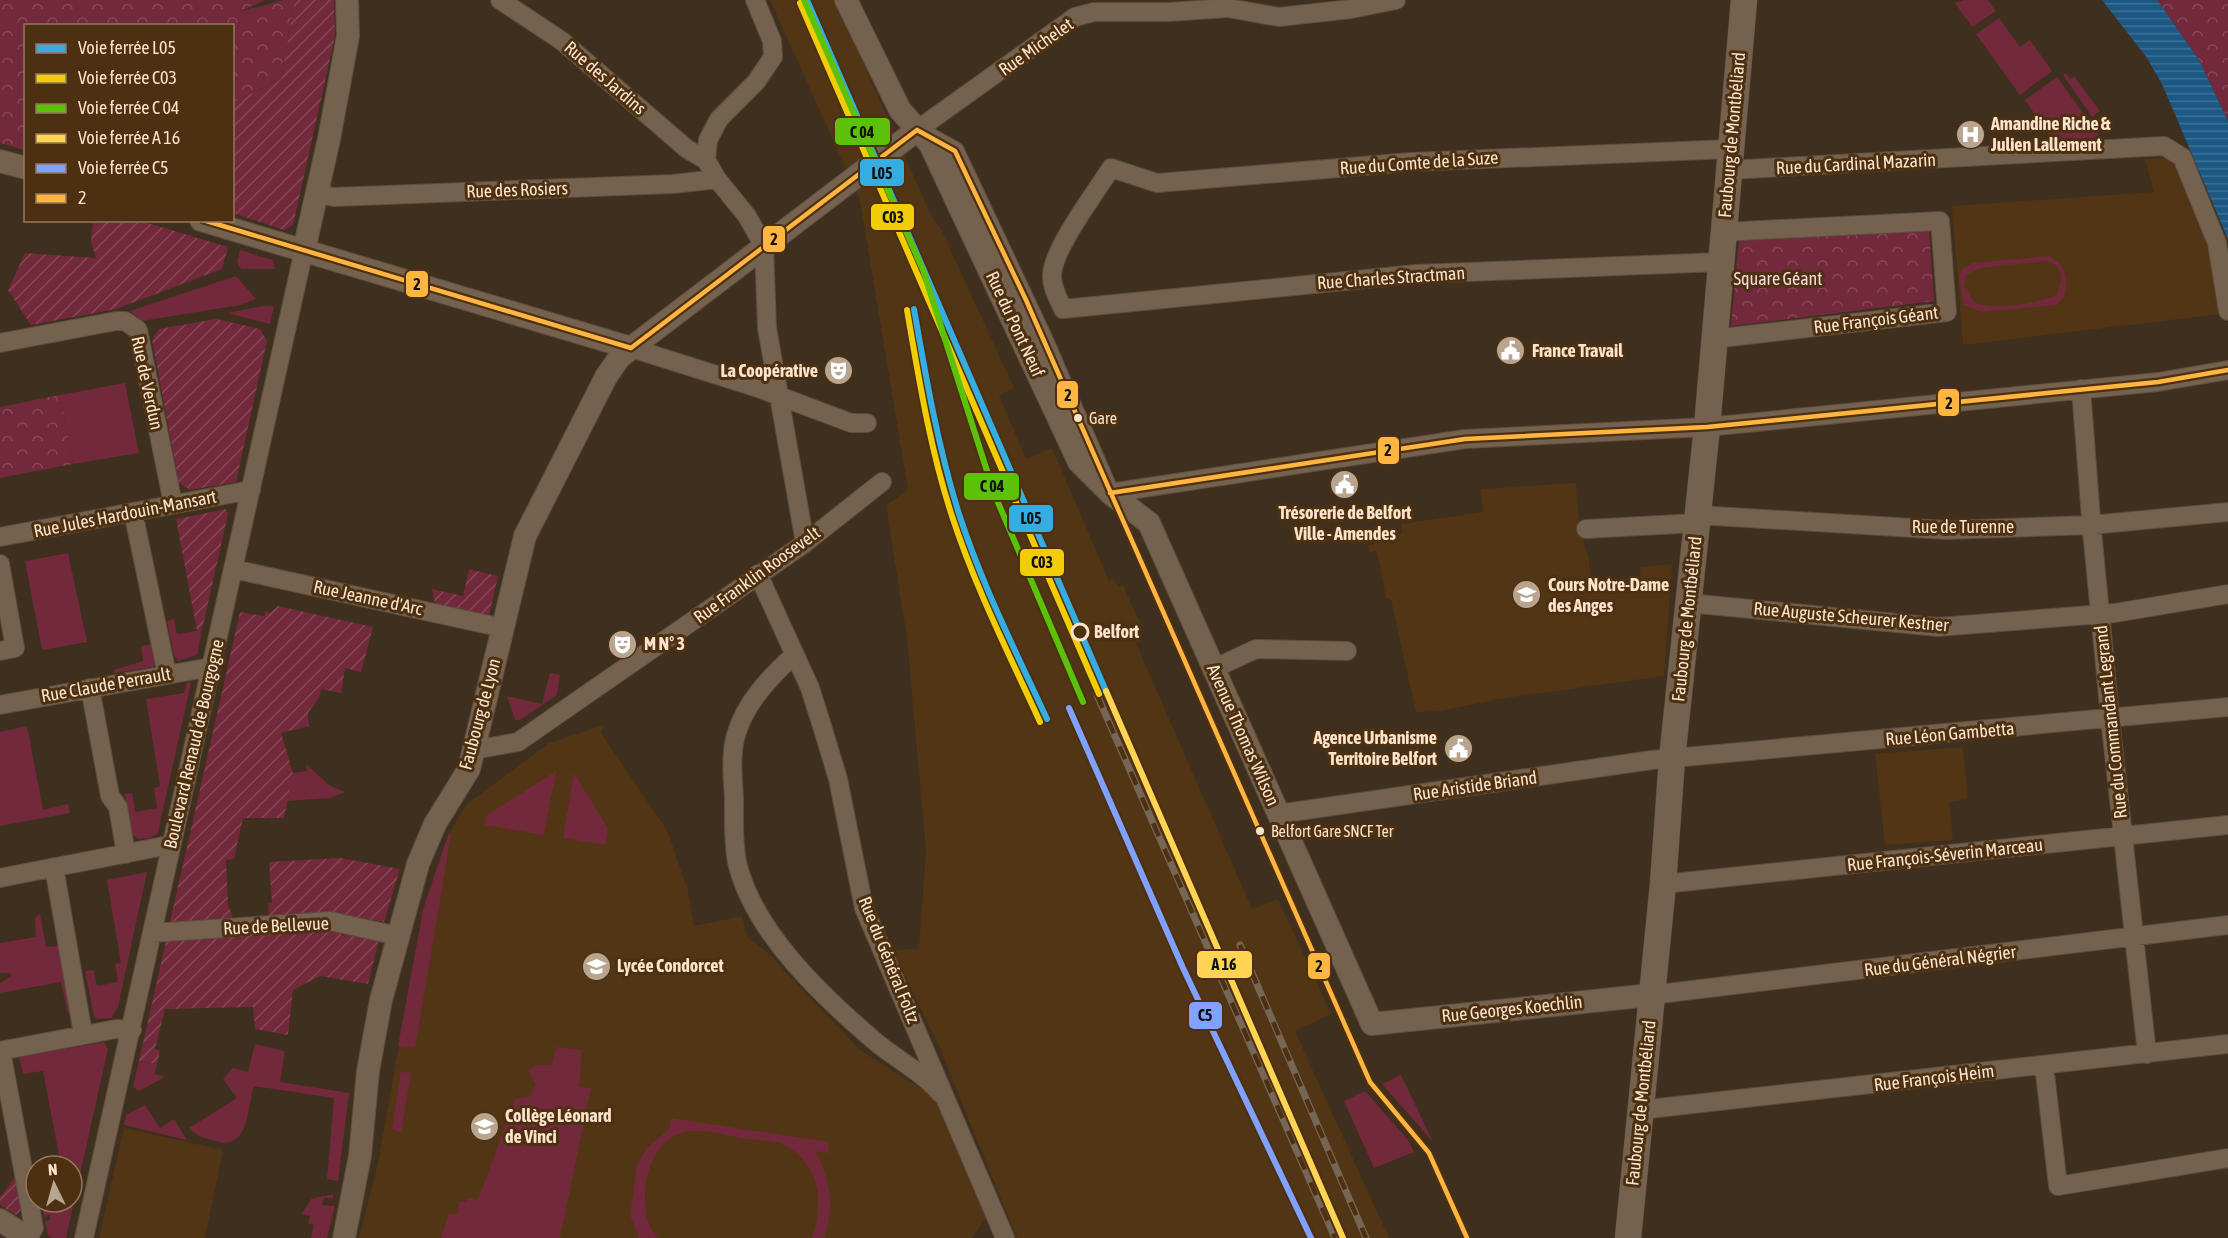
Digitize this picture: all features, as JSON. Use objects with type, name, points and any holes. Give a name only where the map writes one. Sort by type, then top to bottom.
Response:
[{"type":"main road","name":"Faubourg de Montbéliard","points":[[1628,1238],[1663,884],[1672,759],[1707,427],[1744,0]]},
{"type":"street","points":[[304,250],[348,36],[347,0]]},
{"type":"street","name":"Rue des Jardins","points":[[500,0],[562,41],[687,148],[706,160]]},
{"type":"street","points":[[755,0],[772,41],[772,57],[756,82],[719,119],[708,140],[706,160],[717,179],[747,216],[764,246],[767,328],[805,543]]},
{"type":"street","name":"Rue du Pont Neuf","points":[[846,0],[900,110],[930,144],[1079,462],[1110,493]]},
{"type":"street","name":"Rue Michelet","points":[[918,130],[1092,6],[1228,8],[1279,17],[1351,9],[1396,0]]},
{"type":"street","points":[[631,348],[918,130]]},
{"type":"street","name":"Rue du Cardinal Mazarin","points":[[1729,159],[2164,146],[2182,157],[2217,243],[2228,311]]},
{"type":"street","name":"Rue du Comte de la Suze","points":[[1063,309],[1054,288],[1052,273],[1059,252],[1111,168],[1156,183],[1411,162],[1729,159]]},
{"type":"street","points":[[0,161],[24,167]]},
{"type":"street","name":"Rue des Rosiers","points":[[317,194],[334,197],[673,184],[717,179]]},
{"type":"street","name":"Rue François Géant","points":[[1713,339],[1947,312],[1940,221],[1723,232]]},
{"type":"street","points":[[208,222],[631,348],[779,396],[851,423],[867,423]]},
{"type":"street","name":"Boulevard Renaud de Bourgogne","points":[[84,1238],[304,250]]},
{"type":"street","name":"Rue Charles Stractman","points":[[1063,309],[1416,274],[1721,262]]},
{"type":"street","name":"Rue de Verdun","points":[[0,343],[116,321],[133,325],[138,330],[172,504]]},
{"type":"street","name":"Faubourg de Lyon","points":[[344,1238],[356,1182],[368,1071],[380,1007],[418,864],[435,824],[469,769],[525,536],[606,377],[619,358],[631,348]]},
{"type":"street","points":[[1110,493],[1466,439],[1707,427],[2158,382],[2228,370]]},
{"type":"street","name":"Rue du Commandant Legrand","points":[[2081,390],[2091,525],[2110,720],[2147,1054]]},
{"type":"street","name":"Rue Franklin Roosevelt","points":[[474,750],[518,742],[805,543],[882,482]]},
{"type":"street","name":"Rue Jules Hardouin-Mansart","points":[[0,537],[250,490]]},
{"type":"street","name":"Avenue Thomas Wilson","points":[[1110,493],[1149,523],[1372,1024]]},
{"type":"street","points":[[133,512],[167,674]]},
{"type":"street","name":"Rue de Turenne","points":[[1586,529],[1698,519],[1946,530],[2091,525],[2228,512]]},
{"type":"street","points":[[0,564],[15,648],[0,651]]},
{"type":"street","name":"Rue Jeanne d'Arc","points":[[233,569],[503,628]]},
{"type":"street","name":"Rue du Général Foltz","points":[[758,574],[810,688],[838,779],[864,908],[1005,1238]]},
{"type":"street","name":"Rue Auguste Scheurer Kestner","points":[[1688,603],[1938,627],[2100,614],[2228,594]]},
{"type":"street","points":[[1213,669],[1256,649],[1347,651]]},
{"type":"street","points":[[794,655],[772,676],[756,697],[735,736],[733,757],[735,844],[744,882],[753,905],[804,973],[859,1028],[934,1085],[947,1101]]},
{"type":"street","name":"Rue Claude Perrault","points":[[0,705],[211,667]]},
{"type":"street","points":[[90,688],[110,796],[118,807],[126,854]]},
{"type":"street","name":"Rue Léon Gambetta","points":[[1672,759],[2110,720],[2228,707]]},
{"type":"street","name":"Rue Aristide Briand","points":[[1278,814],[1672,759]]},
{"type":"street","name":"Rue François-Séverin Marceau","points":[[1663,884],[2123,838],[2228,825]]},
{"type":"street","points":[[0,878],[164,846],[170,850]]},
{"type":"street","points":[[54,867],[83,1034]]},
{"type":"street","name":"Rue de Bellevue","points":[[152,933],[330,921],[398,936]]},
{"type":"street","name":"Rue du Général Négrier","points":[[1651,995],[2228,925]]},
{"type":"street","name":"Rue Georges Koechlin","points":[[1372,1024],[1651,995]]},
{"type":"street","points":[[0,1220],[28,1238],[34,1228],[1,1051],[83,1034],[124,1028],[132,1030]]},
{"type":"street","name":"Rue François Heim","points":[[1640,1110],[2228,1044]]},
{"type":"street","points":[[2044,1065],[2058,1186],[2228,1158]]},
{"type":"shaded area","points":[[770,0],[835,0],[931,215],[942,231],[1014,388],[999,395],[1026,459],[1052,448],[1109,581],[1114,579],[1118,587],[1123,585],[1143,630],[1138,632],[1141,641],[1136,643],[1252,909],[1278,899],[1331,1014],[1295,1031],[1389,1238],[1017,1238],[938,1044],[893,951],[919,948],[926,851],[907,638],[886,505],[908,490],[860,200]]},
{"type":"shaded area","points":[[2164,158],[2175,161],[2208,240],[2220,314],[1963,345],[1952,206],[2154,192],[2145,159]]},
{"type":"shaded area","name":"Cours Notre-Dame des Anges","points":[[1576,483],[1579,524],[1589,561],[1592,591],[1620,588],[1620,591],[1628,591],[1628,587],[1641,586],[1640,567],[1672,564],[1664,676],[1498,699],[1442,711],[1416,712],[1391,600],[1386,598],[1377,551],[1369,552],[1368,546],[1375,544],[1374,538],[1402,534],[1401,524],[1483,512],[1480,489]]},
{"type":"shaded area","name":"Lycée Condorcet","points":[[604,725],[601,733],[668,832],[688,891],[694,926],[742,916],[748,938],[764,949],[860,1050],[928,1093],[941,1108],[986,1218],[972,1238],[359,1238],[378,1163],[423,910],[448,835],[467,804],[549,743]]},
{"type":"shaded area","points":[[1963,747],[1968,799],[1949,802],[1953,840],[1885,845],[1875,754]]},
{"type":"shaded area","points":[[124,1128],[223,1150],[205,1238],[99,1238]]},
{"type":"green space","points":[[0,0],[265,0],[239,12],[284,0],[295,0],[281,79],[234,102],[234,24],[24,24],[24,150],[0,143]]},
{"type":"green space","points":[[295,0],[334,0],[335,36],[293,225],[284,230],[234,213],[234,102],[281,79]]},
{"type":"green space","points":[[1964,0],[1988,0],[1996,11],[1972,27],[1955,3]]},
{"type":"green space","points":[[2157,0],[2228,0],[2228,121],[2199,60]]},
{"type":"green space","points":[[1999,18],[2020,47],[2030,40],[2052,71],[2020,95],[1976,34]]},
{"type":"green space","points":[[2066,73],[2070,79],[2074,76],[2100,111],[2092,117],[2063,75]]},
{"type":"green space","points":[[2057,77],[2100,137],[2053,141],[2025,100]]},
{"type":"green space","points":[[93,222],[144,222],[228,247],[222,269],[116,309],[31,325],[8,290],[25,253],[96,258],[91,242]]},
{"type":"green space","name":"Square Géant","points":[[1929,231],[1934,301],[1731,326],[1739,241]]},
{"type":"green space","points":[[240,250],[273,260],[275,269],[241,269],[237,262]]},
{"type":"green space","points":[[2049,256],[2060,264],[2065,273],[2064,297],[2056,305],[1982,312],[1964,305],[1959,279],[1962,269],[1973,263]],"holes":[[[2046,261],[2056,265],[2062,276],[2057,295],[2038,301],[2005,306],[1984,305],[1975,303],[1964,287],[1966,275],[1981,268]]]},
{"type":"green space","points":[[236,276],[256,299],[240,305],[142,321],[130,311]]},
{"type":"green space","points":[[274,306],[270,324],[227,313]]},
{"type":"green space","points":[[216,319],[260,329],[267,341],[236,482],[190,490],[179,483],[152,340],[159,329]]},
{"type":"green space","points":[[125,383],[139,453],[73,464],[60,395]]},
{"type":"green space","points":[[60,395],[73,464],[0,478],[0,407]]},
{"type":"green space","points":[[226,509],[228,514],[202,630],[197,631],[176,519]]},
{"type":"green space","points":[[68,553],[87,642],[42,650],[25,561]]},
{"type":"green space","points":[[469,569],[498,576],[489,616],[435,603],[432,589],[463,596]]},
{"type":"green space","points":[[278,606],[373,627],[361,672],[345,668],[341,693],[321,689],[319,698],[308,713],[309,726],[281,733],[293,773],[284,818],[243,818],[234,859],[226,860],[228,905],[233,918],[170,922],[240,612],[264,616],[266,611],[270,613]]},
{"type":"green space","points":[[174,619],[177,634],[202,630],[197,655],[178,661],[174,655],[167,621]]},
{"type":"green space","points":[[155,644],[157,662],[153,667],[114,673],[114,670],[143,661],[141,646]]},
{"type":"green space","points":[[550,673],[560,675],[557,695],[520,720],[515,720],[507,696],[542,704]]},
{"type":"green space","points":[[187,682],[191,683],[158,833],[150,838],[138,839],[133,835],[125,794],[132,793],[135,812],[157,808],[154,788],[160,786],[146,699],[184,693]]},
{"type":"green space","points":[[27,726],[43,810],[68,804],[70,813],[0,826],[0,732]]},
{"type":"green space","points":[[306,764],[329,785],[345,792],[330,798],[287,801],[293,773],[307,771]]},
{"type":"green space","points":[[556,771],[544,835],[485,825],[486,816]]},
{"type":"green space","points":[[574,773],[608,828],[605,845],[563,838]]},
{"type":"green space","points":[[448,835],[451,835],[415,1048],[398,1046],[423,910]]},
{"type":"green space","points":[[340,858],[400,869],[384,922],[333,913],[269,916],[268,903],[272,903],[269,862]]},
{"type":"green space","points":[[147,872],[118,1007],[111,1018],[97,1019],[94,1016],[85,971],[94,970],[97,986],[118,982],[115,964],[121,963],[107,880]]},
{"type":"green space","points":[[40,914],[46,947],[58,946],[72,1012],[68,1013],[61,982],[0,993],[0,983],[11,976],[10,973],[0,973],[0,943],[36,937],[35,918]]},
{"type":"green space","points":[[330,930],[341,932],[342,936],[349,934],[379,940],[368,984],[320,976],[293,990],[288,1035],[255,1029],[253,1007],[165,1009],[155,1049],[160,1051],[157,1064],[139,1061],[166,941]]},
{"type":"green space","points":[[104,1042],[108,1049],[84,1157],[84,1154],[59,1154],[43,1071],[23,1074],[19,1057]]},
{"type":"green space","points":[[255,1044],[285,1051],[280,1082],[349,1093],[338,1181],[327,1179],[334,1098],[254,1086],[245,1126],[234,1140],[226,1143],[215,1141],[198,1135],[189,1128],[237,1098],[223,1079],[233,1068],[248,1072]]},
{"type":"green space","points":[[556,1047],[582,1050],[579,1087],[591,1088],[560,1238],[441,1238],[449,1214],[458,1214],[459,1202],[466,1202],[468,1198],[478,1200],[515,1099],[530,1096],[536,1085],[528,1070],[538,1065],[552,1065]]},
{"type":"green space","points":[[139,1061],[157,1064],[155,1074],[165,1077],[139,1091],[133,1087]]},
{"type":"green space","points":[[401,1071],[411,1073],[401,1132],[392,1129]]},
{"type":"green space","points":[[1401,1075],[1433,1142],[1382,1084]]},
{"type":"green space","points":[[1365,1091],[1408,1140],[1414,1152],[1374,1168],[1344,1101]]},
{"type":"green space","points":[[145,1105],[160,1128],[174,1119],[187,1140],[124,1125],[126,1115]]},
{"type":"green space","points":[[671,1118],[829,1142],[828,1153],[815,1151],[825,1172],[830,1194],[829,1216],[824,1238],[812,1238],[818,1212],[817,1187],[807,1164],[798,1155],[776,1142],[712,1132],[689,1131],[665,1143],[654,1158],[647,1176],[645,1202],[649,1224],[658,1238],[639,1238],[630,1215],[637,1165],[647,1148],[669,1129]]},
{"type":"green space","points":[[15,1177],[21,1210],[16,1215],[0,1205],[0,1197]]},
{"type":"green space","points":[[333,1194],[333,1198],[324,1198],[322,1205],[335,1206],[327,1238],[311,1238],[314,1225],[308,1223],[310,1216],[302,1214],[311,1199]]},
{"type":"green space","points":[[44,1214],[71,1214],[66,1238],[52,1238],[48,1235],[45,1221],[50,1220],[50,1215],[44,1216]]},
{"type":"water","points":[[2102,0],[2157,0],[2199,60],[2228,121],[2228,239],[2162,84],[2147,58]]},
{"type":"railway","points":[[1097,695],[1335,1238]]},
{"type":"railway","points":[[1240,945],[1366,1238]]},
{"type":"rail line","name":"L05","points":[[807,0],[1106,691]]},
{"type":"rail line","name":"C03","points":[[800,3],[1099,694]]},
{"type":"rail line","name":"L05","points":[[914,309],[939,438],[959,514],[989,592],[1047,719]]},
{"type":"rail line","name":"C03","points":[[907,310],[931,440],[952,516],[982,594],[1040,722]]},
{"type":"rail line","name":"C5","points":[[1069,708],[1183,968],[1311,1238]]},
{"type":"transit line","points":[[804,0],[923,270],[994,493],[1083,702]]},
{"type":"transit line","name":"2","points":[[917,130],[955,151],[1026,300],[1370,1082],[1429,1153],[1467,1238]]},
{"type":"transit line","name":"2","points":[[631,348],[917,130]]},
{"type":"transit line","name":"2","points":[[210,222],[631,348]]},
{"type":"transit line","name":"2","points":[[1110,493],[1465,439],[1707,427],[2158,382],[2228,370]]},
{"type":"transit line","points":[[1106,691],[1343,1238]]},
{"type":"place","name":"Amandine Riche & Julien Lallement","points":[[1970,134]]},
{"type":"place","name":"France Travail","points":[[1511,351]]},
{"type":"place","name":"La Coopérative","points":[[839,371]]},
{"type":"place","name":"Gare","points":[[1078,418]]},
{"type":"place","name":"Trésorerie de Belfort Ville - Amendes","points":[[1345,484]]},
{"type":"place","name":"Cours Notre-Dame des Anges","points":[[1527,595]]},
{"type":"place","name":"Belfort","points":[[1080,632]]},
{"type":"place","name":"M N° 3","points":[[623,644]]},
{"type":"place","name":"Agence Urbanisme Territoire Belfort","points":[[1458,748]]},
{"type":"place","name":"Belfort Gare SNCF Ter","points":[[1260,831]]},
{"type":"place","name":"Lycée Condorcet","points":[[596,966]]},
{"type":"place","name":"Collège Léonard de Vinci","points":[[484,1126]]}]
